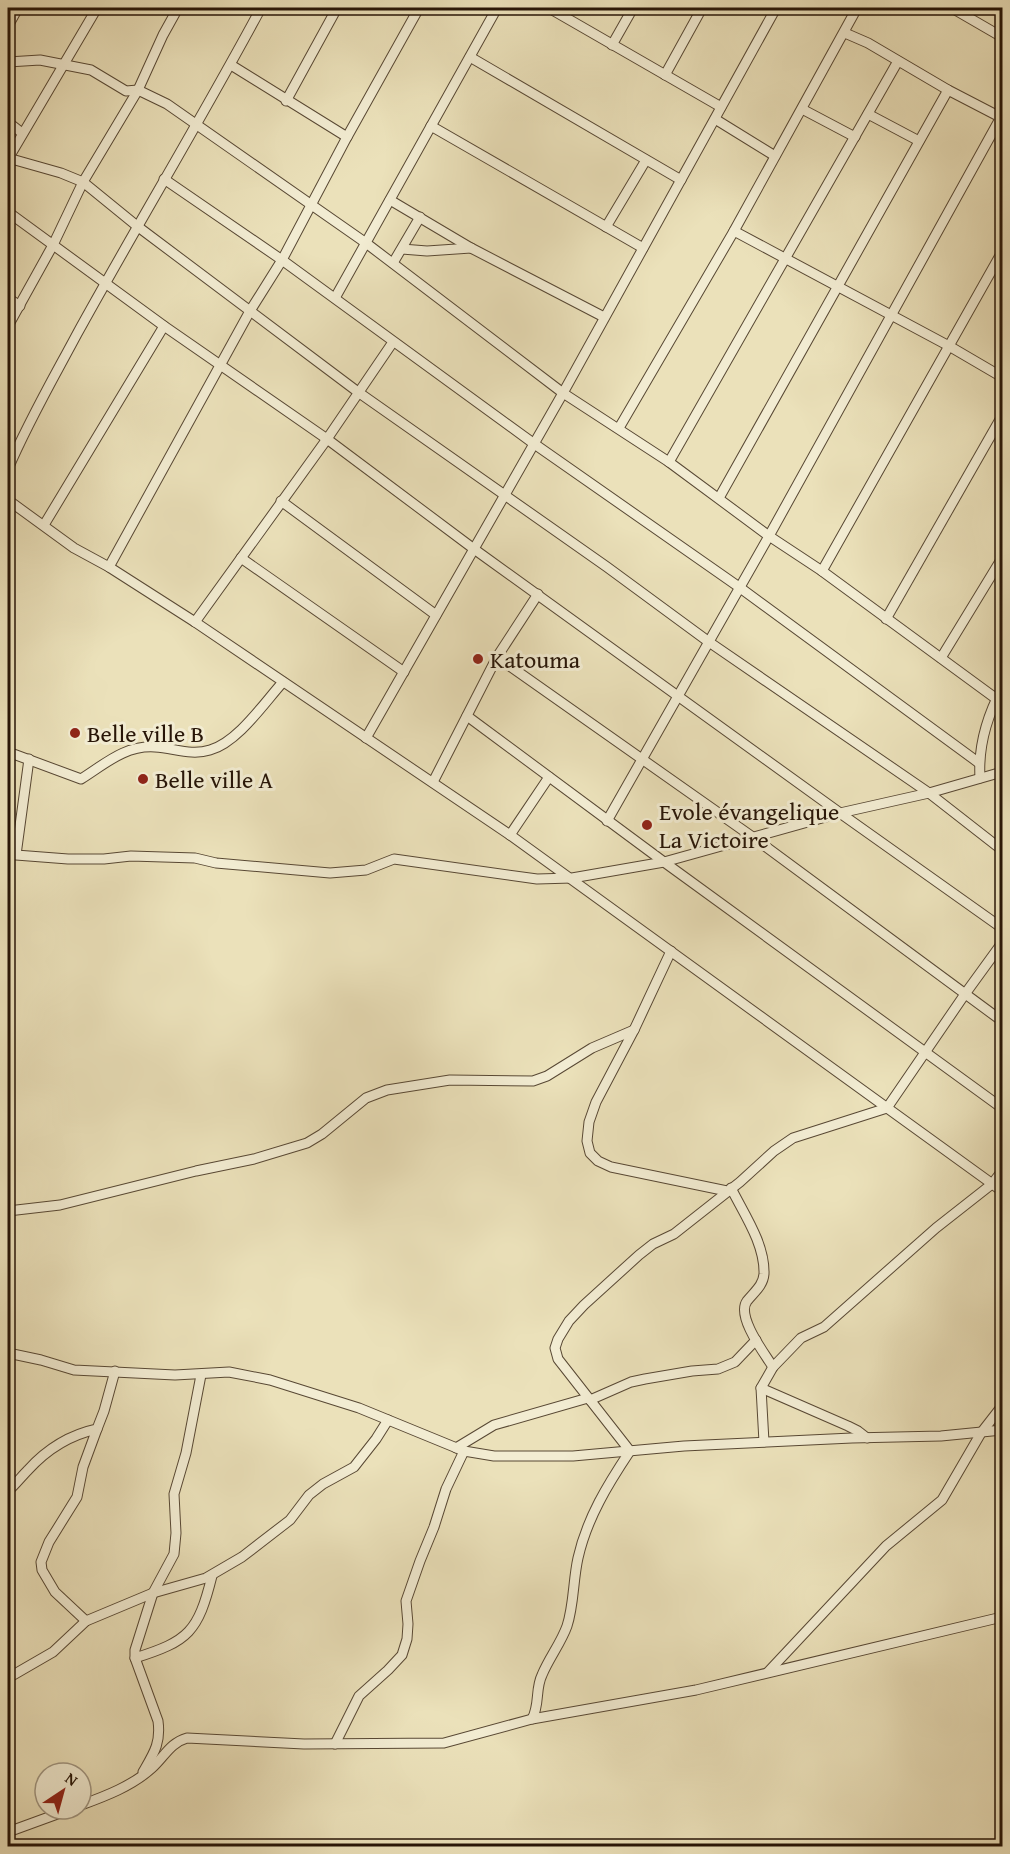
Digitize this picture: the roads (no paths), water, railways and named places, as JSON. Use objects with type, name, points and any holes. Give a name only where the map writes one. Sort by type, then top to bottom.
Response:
[{"type":"street","points":[[8,26],[18,8]]},
{"type":"street","points":[[97,8],[8,159],[61,173],[83,182],[137,226],[358,392],[608,567],[709,642],[929,793],[1002,850]]},
{"type":"street","points":[[8,326],[53,245],[83,182],[138,90],[178,8]]},
{"type":"street","points":[[261,8],[197,125],[105,282],[26,427],[8,468],[8,499],[74,548],[109,567],[195,622],[572,878],[1002,1191]]},
{"type":"street","points":[[286,101],[338,8]]},
{"type":"street","points":[[109,567],[250,310],[282,260],[419,8]]},
{"type":"street","points":[[335,298],[497,8]]},
{"type":"street","points":[[549,8],[721,107]]},
{"type":"street","points":[[562,17],[567,8]]},
{"type":"street","points":[[612,45],[633,8]]},
{"type":"street","points":[[664,75],[702,8]]},
{"type":"street","points":[[366,738],[563,393],[776,8]]},
{"type":"street","points":[[619,428],[734,231],[857,8]]},
{"type":"street","points":[[952,8],[1002,37]]},
{"type":"street","points":[[607,821],[769,536],[1002,117],[845,33]]},
{"type":"street","points":[[470,57],[681,180]]},
{"type":"street","points":[[8,62],[40,60],[91,70],[126,91],[138,90],[168,104],[366,243],[563,393],[669,462],[1000,701]]},
{"type":"street","points":[[669,462],[898,60]]},
{"type":"street","points":[[231,64],[286,101],[347,137]]},
{"type":"street","points":[[719,498],[948,90]]},
{"type":"street","points":[[802,109],[855,137]]},
{"type":"street","points":[[868,114],[919,141]]},
{"type":"street","points":[[715,119],[775,156]]},
{"type":"street","points":[[8,122],[22,133]]},
{"type":"street","points":[[431,126],[643,248]]},
{"type":"street","points":[[606,227],[646,160]]},
{"type":"street","points":[[164,179],[282,260],[533,443],[739,587],[979,763]]},
{"type":"street","points":[[390,200],[471,248],[604,317]]},
{"type":"street","points":[[8,212],[164,326],[221,363],[327,439],[474,549],[1002,928]]},
{"type":"street","points":[[393,263],[420,217]]},
{"type":"street","points":[[734,231],[1002,376]]},
{"type":"street","points":[[402,249],[427,251],[471,248]]},
{"type":"street","points":[[822,571],[1002,252]]},
{"type":"street","points":[[8,298],[20,306]]},
{"type":"street","points":[[44,525],[164,326]]},
{"type":"street","points":[[195,622],[327,439],[393,342]]},
{"type":"street","points":[[886,619],[1002,416]]},
{"type":"street","points":[[281,501],[436,615]]},
{"type":"street","points":[[240,558],[404,672]]},
{"type":"street","points":[[941,658],[1002,558]]},
{"type":"street","points":[[433,782],[496,657],[537,594]]},
{"type":"street","points":[[496,657],[754,838],[1002,1021]]},
{"type":"street","points":[[8,752],[81,778],[124,752],[136,748],[156,747],[198,752],[211,750],[231,740],[283,682]]},
{"type":"street","points":[[980,778],[979,763],[984,728],[1000,701],[1002,688]]},
{"type":"street","points":[[467,716],[607,821],[1002,1108]]},
{"type":"street","points":[[29,759],[16,855],[68,859],[104,859],[131,855],[195,858],[216,863],[330,873],[366,870],[394,859],[537,879],[572,878],[664,862],[840,813],[929,793],[1002,772]]},
{"type":"street","points":[[510,835],[549,777]]},
{"type":"street","points":[[630,1451],[558,1359],[555,1348],[569,1321],[639,1255],[653,1244],[674,1234],[774,1151],[793,1138],[887,1108],[1002,943]]},
{"type":"street","points":[[671,951],[634,1030],[596,1102],[589,1122],[587,1141],[590,1153],[598,1161],[611,1167],[729,1190]]},
{"type":"street","points":[[8,1211],[70,1202],[196,1171],[254,1160],[306,1143],[322,1134],[366,1098],[387,1090],[450,1080],[533,1081],[548,1076],[592,1048],[634,1030]]},
{"type":"street","points":[[764,1442],[761,1388],[773,1367],[801,1338],[824,1327],[936,1228],[992,1184],[1002,1171]]},
{"type":"street","points":[[729,1190],[763,1255],[762,1284],[746,1302],[744,1309],[756,1340],[773,1367]]},
{"type":"street","points":[[335,1744],[359,1696],[402,1655],[407,1639],[406,1601],[460,1449],[494,1425],[589,1399],[631,1382],[692,1371],[718,1370],[735,1362],[756,1340]]},
{"type":"street","points":[[8,1353],[74,1370],[175,1375],[230,1372],[270,1380],[388,1419],[460,1449],[494,1456],[573,1456],[764,1442],[941,1436],[1002,1430]]},
{"type":"street","points":[[86,1622],[55,1592],[42,1570],[41,1562],[49,1542],[77,1497],[82,1467],[104,1412],[115,1371]]},
{"type":"street","points":[[141,1777],[157,1747],[159,1731],[158,1720],[135,1658],[137,1642],[153,1593],[174,1554],[176,1533],[174,1494],[186,1453],[201,1375]]},
{"type":"street","points":[[761,1388],[848,1426],[867,1438]]},
{"type":"street","points":[[768,1672],[886,1546],[942,1500],[981,1433],[1002,1406]]},
{"type":"street","points":[[8,1678],[53,1652],[86,1622],[153,1593],[185,1586],[212,1576],[251,1550],[290,1520],[309,1495],[323,1484],[354,1467],[388,1419]]},
{"type":"street","points":[[8,1491],[57,1444],[78,1433],[97,1429]]},
{"type":"street","points":[[532,1719],[538,1703],[537,1694],[541,1677],[567,1624],[578,1555],[591,1519],[604,1490],[630,1451]]},
{"type":"street","points":[[135,1658],[171,1646],[187,1634],[201,1612],[212,1576]]},
{"type":"street","points":[[93,1800],[141,1777],[167,1750],[178,1741],[187,1738],[335,1744],[444,1743],[532,1719],[696,1690],[1002,1617]]},
{"type":"street","points":[[8,1832],[38,1821]]},
{"type":"place","name":"Katouma","points":[[478,659]]},
{"type":"place","name":"Belle ville B","points":[[75,733]]},
{"type":"place","name":"Belle ville A","points":[[143,779]]},
{"type":"place","name":"Evole évangelique La Victoire","points":[[647,825]]}]
